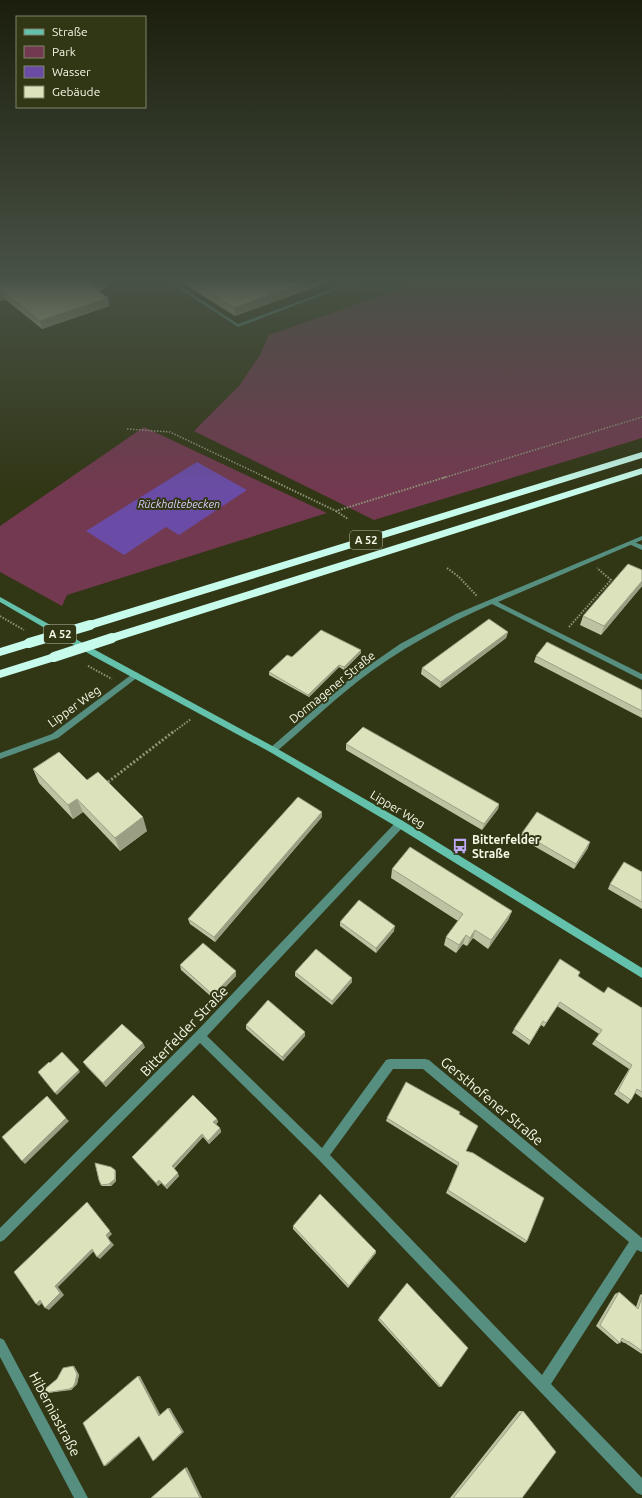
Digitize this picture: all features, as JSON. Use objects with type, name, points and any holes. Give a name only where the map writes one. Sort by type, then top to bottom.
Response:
[{"type":"highway","name":"A 52","points":[[0,652],[642,455]]},
{"type":"highway","name":"A 52","points":[[0,674],[642,471]]},
{"type":"street","name":"Dormagener Straße","points":[[273,750],[354,680],[403,646],[458,616],[642,538]]},
{"type":"street","points":[[631,543],[642,548]]},
{"type":"street","name":"Lipper Weg","points":[[0,599],[273,750],[400,824],[642,973]]},
{"type":"street","points":[[493,602],[642,677]]},
{"type":"street","name":"Lipper Weg","points":[[0,756],[55,736],[135,675]]},
{"type":"street","name":"Bitterfelder Straße","points":[[0,1236],[200,1036],[400,824]]},
{"type":"street","points":[[200,1036],[323,1156],[642,1488]]},
{"type":"street","name":"Gersthofener Straße","points":[[323,1156],[390,1064],[425,1064],[639,1243],[543,1385]]},
{"type":"street","name":"Hiberniastraße","points":[[0,1344],[81,1498]]},
{"type":"path","points":[[336,511],[642,417]]},
{"type":"path","points":[[127,428],[170,432],[336,511],[348,519]]},
{"type":"path","points":[[561,636],[611,580],[590,561]]},
{"type":"path","points":[[447,568],[459,577],[485,605]]},
{"type":"path","points":[[108,782],[202,711]]},
{"type":"green space","points":[[261,352],[642,352],[642,438],[374,520],[194,431],[239,386]]},
{"type":"green space","points":[[144,427],[327,513],[67,595],[62,606],[0,572],[0,526]]},
{"type":"water","name":"Rückhaltebecken","points":[[197,462],[247,490],[179,535],[166,527],[124,555],[86,531]]},
{"type":"building","points":[[628,564],[642,570],[642,581],[604,626],[583,616]]},
{"type":"building","points":[[489,619],[508,632],[441,682],[422,668]]},
{"type":"building","points":[[321,630],[361,650],[344,667],[339,665],[308,695],[269,672],[287,655],[292,657]]},
{"type":"building","points":[[547,642],[642,690],[642,711],[536,656]]},
{"type":"building","points":[[363,727],[499,804],[484,824],[346,744]]},
{"type":"building","points":[[59,752],[87,780],[98,772],[143,817],[115,838],[77,799],[68,805],[33,769]]},
{"type":"building","points":[[298,797],[322,812],[214,937],[188,919]]},
{"type":"building","points":[[537,812],[590,842],[576,864],[522,833]]},
{"type":"building","points":[[410,847],[512,911],[491,940],[475,930],[470,938],[466,935],[459,945],[446,937],[463,914],[392,869]]},
{"type":"building","points":[[624,862],[642,872],[642,902],[610,884]]},
{"type":"building","points":[[359,900],[395,926],[376,948],[340,922]]},
{"type":"building","points":[[203,943],[236,971],[213,995],[180,965]]},
{"type":"building","points":[[316,949],[352,978],[332,1001],[295,972]]},
{"type":"building","points":[[560,959],[580,972],[578,976],[604,993],[608,987],[642,1008],[642,1092],[637,1089],[631,1100],[618,1091],[632,1065],[595,1040],[602,1030],[560,1002],[546,1023],[543,1021],[531,1041],[514,1029]]},
{"type":"building","points":[[268,1000],[305,1032],[282,1057],[246,1025]]},
{"type":"building","points":[[122,1024],[143,1043],[103,1083],[83,1062]]},
{"type":"building","points":[[62,1052],[79,1070],[55,1093],[38,1072]]},
{"type":"building","points":[[406,1082],[460,1112],[459,1114],[478,1126],[466,1151],[473,1153],[544,1198],[527,1241],[448,1190],[459,1163],[387,1118]]},
{"type":"building","points":[[193,1095],[217,1119],[213,1122],[220,1128],[208,1141],[202,1134],[172,1166],[178,1173],[165,1186],[159,1180],[156,1183],[132,1157]]},
{"type":"building","points":[[47,1096],[66,1118],[22,1161],[2,1137]]},
{"type":"building","points":[[95,1163],[111,1167],[115,1170],[115,1179],[109,1184],[101,1185]]},
{"type":"building","points":[[320,1194],[376,1251],[349,1286],[293,1226]]},
{"type":"building","points":[[87,1202],[110,1231],[106,1235],[111,1243],[97,1257],[92,1249],[55,1286],[60,1293],[45,1308],[40,1300],[36,1304],[14,1272]]},
{"type":"building","points":[[407,1283],[468,1348],[441,1387],[379,1318]]},
{"type":"building","points":[[619,1292],[638,1309],[642,1297],[642,1351],[622,1338],[620,1343],[600,1325]]},
{"type":"building","points":[[73,1366],[77,1374],[73,1387],[39,1394],[57,1379],[63,1368]]},
{"type":"building","points":[[138,1376],[159,1416],[168,1408],[182,1432],[153,1461],[139,1436],[104,1466],[83,1423]]},
{"type":"building","points":[[523,1411],[556,1452],[522,1498],[453,1498]]},
{"type":"building","points":[[185,1468],[200,1498],[151,1498]]},
{"type":"place","name":"Bitterfelder Straße","points":[[460,846]]}]
